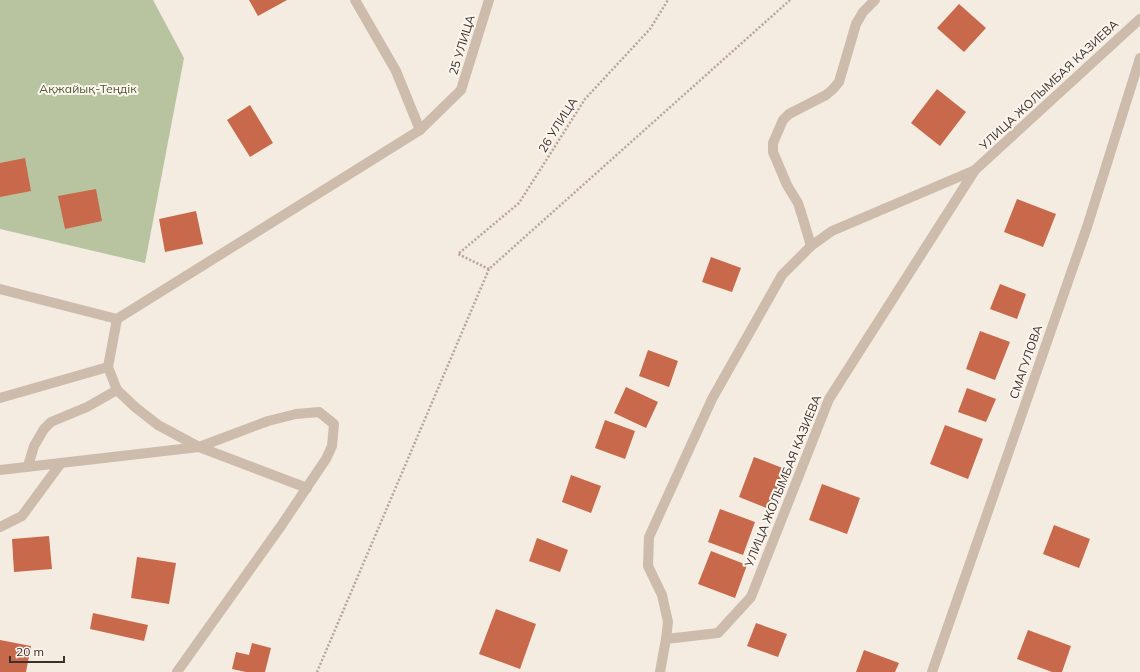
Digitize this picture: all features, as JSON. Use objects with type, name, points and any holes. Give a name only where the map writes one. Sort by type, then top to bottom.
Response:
[{"type":"street","points":[[355,0],[396,71],[420,130]]},
{"type":"street","name":"25 УЛИЦА","points":[[117,319],[420,130],[461,90],[489,0]]},
{"type":"street","points":[[811,246],[798,203],[787,185],[773,152],[772,143],[783,120],[788,114],[826,95],[839,82],[856,24],[863,12],[875,0]]},
{"type":"street","name":"УЛИЦА ЖОЛЫМБАЯ КАЗИЕВА","points":[[666,639],[718,632],[751,597],[829,399],[975,170],[1140,18]]},
{"type":"street","name":"СМАГУЛОВА","points":[[932,672],[1087,227],[1140,58]]},
{"type":"street","name":"УЛИЦА ЖОЛЫМБАЯ КАЗИЕВА","points":[[660,672],[668,622],[662,595],[648,566],[649,537],[712,399],[782,275],[811,246],[832,231],[975,170]]},
{"type":"street","points":[[0,289],[117,319],[108,367],[117,390],[135,407],[158,425],[199,447],[307,488]]},
{"type":"street","points":[[0,398],[108,367]]},
{"type":"street","points":[[28,466],[34,446],[44,429],[52,422],[87,407],[117,390]]},
{"type":"street","points":[[0,470],[199,447],[268,421],[296,414],[320,412],[334,424],[332,446],[326,459],[177,672]]},
{"type":"street","points":[[0,527],[22,516],[61,463]]},
{"type":"path","name":"26 УЛИЦА","points":[[489,269],[458,254],[520,204],[585,99],[650,29],[668,0]]},
{"type":"path","points":[[317,672],[489,269],[790,0]]},
{"type":"green space","name":"Ақжайық-Теңдік","points":[[0,0],[153,0],[184,58],[145,263],[0,229]]},
{"type":"building","points":[[249,0],[287,0],[258,16]]},
{"type":"building","points":[[959,4],[986,28],[964,52],[937,28]]},
{"type":"building","points":[[937,89],[966,112],[940,146],[911,123]]},
{"type":"building","points":[[250,105],[273,143],[250,157],[227,120]]},
{"type":"building","points":[[25,158],[31,191],[0,197],[0,163]]},
{"type":"building","points":[[96,189],[102,221],[65,229],[58,196]]},
{"type":"building","points":[[1017,199],[1056,214],[1043,247],[1004,232]]},
{"type":"building","points":[[196,211],[203,244],[165,252],[159,219]]},
{"type":"building","points":[[711,257],[741,268],[732,292],[702,282]]},
{"type":"building","points":[[1000,284],[1026,294],[1017,319],[990,309]]},
{"type":"building","points":[[980,331],[1010,342],[995,380],[966,369]]},
{"type":"building","points":[[648,350],[678,361],[669,387],[639,376]]},
{"type":"building","points":[[626,387],[658,402],[646,428],[614,413]]},
{"type":"building","points":[[967,388],[996,399],[986,422],[958,412]]},
{"type":"building","points":[[605,420],[635,431],[625,459],[595,448]]},
{"type":"building","points":[[945,425],[983,439],[968,479],[930,464]]},
{"type":"building","points":[[754,457],[785,469],[769,509],[739,497]]},
{"type":"building","points":[[571,475],[601,486],[591,513],[562,502]]},
{"type":"building","points":[[822,484],[860,498],[847,534],[809,520]]},
{"type":"building","points":[[720,509],[755,522],[743,555],[708,542]]},
{"type":"building","points":[[1054,525],[1090,539],[1079,568],[1043,554]]},
{"type":"building","points":[[49,536],[52,569],[14,572],[12,539]]},
{"type":"building","points":[[537,538],[568,550],[560,572],[529,561]]},
{"type":"building","points":[[711,551],[747,565],[735,598],[698,584]]},
{"type":"building","points":[[137,557],[176,563],[169,604],[131,598]]},
{"type":"building","points":[[496,609],[536,624],[520,669],[479,654]]},
{"type":"building","points":[[93,613],[148,625],[144,641],[90,629]]},
{"type":"building","points":[[756,623],[787,634],[778,657],[747,646]]},
{"type":"building","points":[[1028,630],[1071,646],[1062,672],[1052,672],[1017,659]]},
{"type":"building","points":[[0,640],[31,646],[26,672],[0,672]]},
{"type":"building","points":[[252,643],[271,648],[265,672],[246,672],[232,669],[236,652],[249,655]]},
{"type":"building","points":[[864,650],[899,663],[895,672],[856,672]]}]
